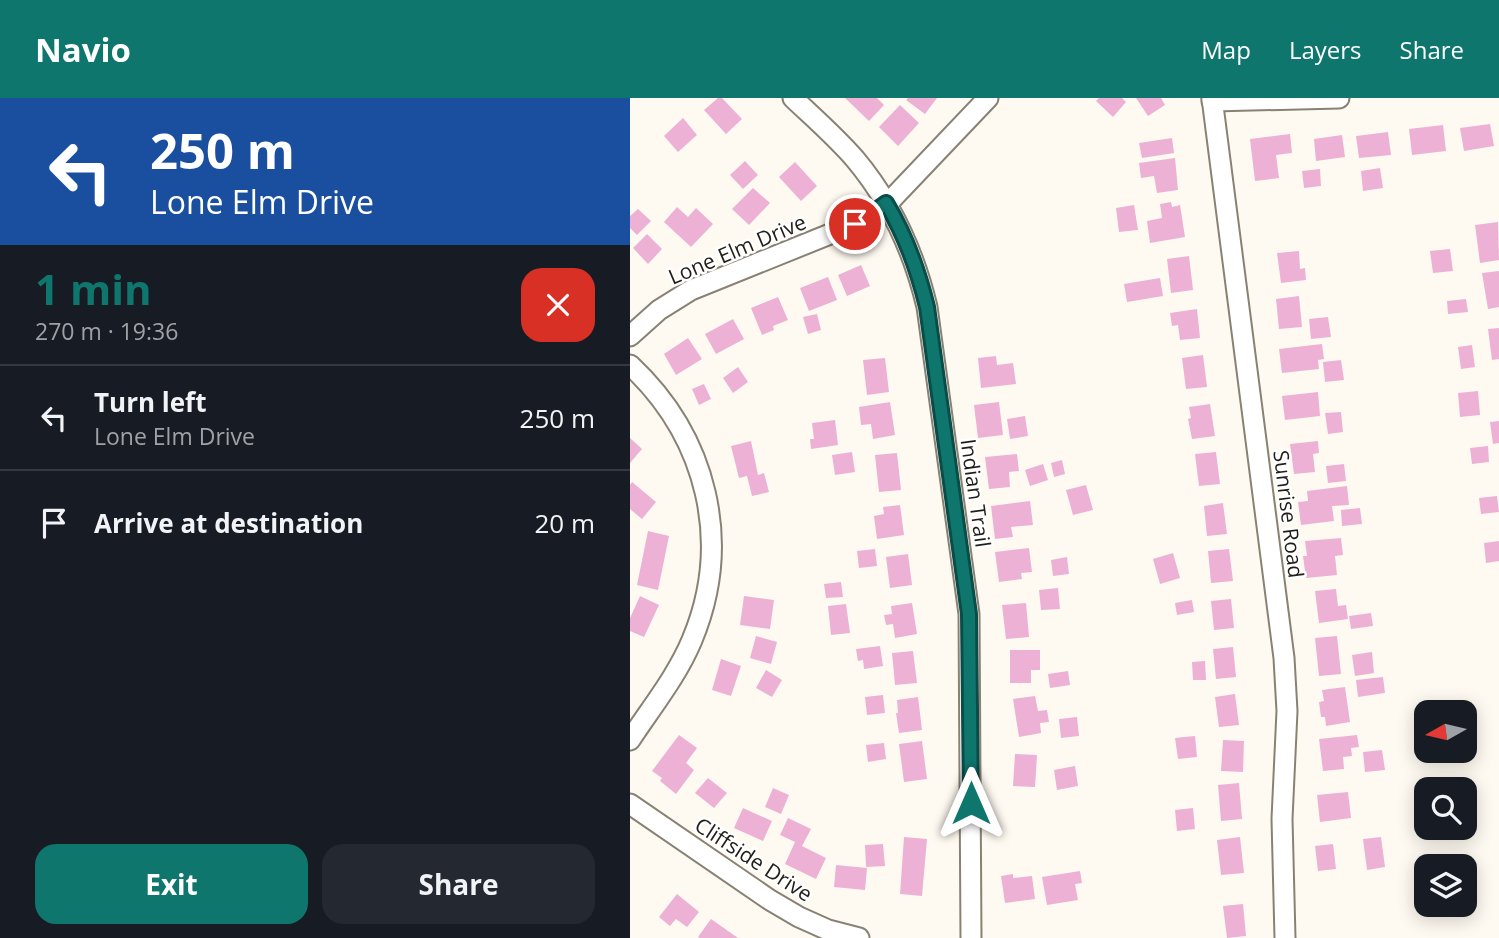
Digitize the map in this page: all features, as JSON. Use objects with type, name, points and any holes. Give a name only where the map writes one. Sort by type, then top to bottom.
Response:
[{"type":"street","name":"Indian Trail","points":[[793,98],[850,153],[871,179],[908,245],[927,307],[969,614],[971,938]]},
{"type":"street","name":"Lone Elm Drive","points":[[630,336],[659,310],[691,290],[865,218],[890,201],[988,98]]},
{"type":"street","points":[[1212,99],[1339,98]]},
{"type":"street","name":"Sunrise Road","points":[[1212,99],[1284,658],[1287,710],[1282,831],[1285,938]]},
{"type":"street","points":[[630,365],[660,397],[686,437],[699,467],[711,527],[709,583],[692,641],[679,666],[630,740]]},
{"type":"street","name":"Cliffside Drive","points":[[630,804],[780,906],[828,930],[859,938]]},
{"type":"building","points":[[718,98],[722,98],[742,119],[726,134],[704,110]]},
{"type":"building","points":[[845,98],[877,98],[884,105],[869,121]]},
{"type":"building","points":[[937,98],[925,114],[906,100]]},
{"type":"building","points":[[1099,98],[1122,98],[1126,102],[1113,117],[1096,101]]},
{"type":"building","points":[[1136,98],[1161,98],[1165,105],[1148,116]]},
{"type":"building","points":[[900,105],[919,123],[898,146],[879,127]]},
{"type":"building","points":[[683,118],[697,135],[678,152],[664,136]]},
{"type":"building","points":[[1490,124],[1494,146],[1464,151],[1460,128]]},
{"type":"building","points":[[1443,125],[1446,151],[1412,155],[1409,129]]},
{"type":"building","points":[[1388,132],[1391,155],[1359,158],[1356,136]]},
{"type":"building","points":[[1290,134],[1292,153],[1276,155],[1279,178],[1255,181],[1250,139]]},
{"type":"building","points":[[1342,135],[1345,157],[1316,161],[1314,139]]},
{"type":"building","points":[[1172,138],[1174,153],[1142,158],[1139,143]]},
{"type":"building","points":[[1175,158],[1178,190],[1157,193],[1154,176],[1141,178],[1139,163]]},
{"type":"building","points":[[745,161],[758,175],[743,189],[730,175]]},
{"type":"building","points":[[795,162],[817,186],[801,201],[779,177]]},
{"type":"building","points":[[1380,168],[1383,188],[1363,191],[1361,171]]},
{"type":"building","points":[[1320,169],[1321,186],[1304,188],[1302,171]]},
{"type":"building","points":[[753,188],[770,203],[749,225],[732,209]]},
{"type":"building","points":[[1171,202],[1172,207],[1180,205],[1185,237],[1150,243],[1147,221],[1162,218],[1160,204]]},
{"type":"building","points":[[1134,205],[1138,230],[1119,232],[1116,208]]},
{"type":"building","points":[[677,207],[688,217],[696,208],[713,224],[691,247],[664,222]]},
{"type":"building","points":[[638,209],[651,221],[637,235],[630,228],[630,216]]},
{"type":"building","points":[[1498,222],[1499,260],[1480,263],[1475,225]]},
{"type":"building","points":[[647,234],[662,249],[648,264],[633,248]]},
{"type":"building","points":[[1450,249],[1453,271],[1433,273],[1430,251]]},
{"type":"building","points":[[1299,251],[1300,269],[1305,268],[1306,280],[1281,283],[1277,253]]},
{"type":"building","points":[[1189,256],[1193,290],[1171,293],[1167,259]]},
{"type":"building","points":[[861,265],[870,286],[847,296],[838,275]]},
{"type":"building","points":[[1499,271],[1499,307],[1488,309],[1482,273]]},
{"type":"building","points":[[828,277],[837,300],[809,311],[800,288]]},
{"type":"building","points":[[1160,278],[1163,296],[1127,302],[1124,284]]},
{"type":"building","points":[[1299,296],[1302,327],[1279,329],[1276,299]]},
{"type":"building","points":[[778,297],[788,320],[773,326],[774,330],[762,335],[751,308]]},
{"type":"building","points":[[1466,299],[1468,312],[1448,314],[1447,301]]},
{"type":"building","points":[[1197,309],[1200,338],[1180,340],[1178,325],[1172,326],[1170,313]]},
{"type":"building","points":[[817,314],[821,330],[808,334],[803,317]]},
{"type":"building","points":[[1328,317],[1331,337],[1311,339],[1309,319]]},
{"type":"building","points":[[733,319],[744,339],[716,354],[705,334]]},
{"type":"building","points":[[1499,328],[1499,359],[1492,360],[1488,329]]},
{"type":"building","points":[[688,338],[702,359],[676,375],[664,354]]},
{"type":"building","points":[[1322,344],[1324,359],[1318,360],[1319,369],[1282,373],[1279,349]]},
{"type":"building","points":[[1472,345],[1475,367],[1461,369],[1458,347]]},
{"type":"building","points":[[1203,355],[1207,387],[1186,389],[1182,358]]},
{"type":"building","points":[[996,356],[997,365],[1013,363],[1016,384],[981,388],[978,358]]},
{"type":"building","points":[[885,358],[889,392],[867,395],[863,360]]},
{"type":"building","points":[[1341,360],[1344,380],[1325,382],[1323,362]]},
{"type":"building","points":[[738,367],[748,382],[733,393],[723,378]]},
{"type":"building","points":[[704,384],[711,399],[699,405],[692,389]]},
{"type":"building","points":[[1478,391],[1480,415],[1460,417],[1458,393]]},
{"type":"building","points":[[1318,392],[1320,416],[1285,420],[1282,396]]},
{"type":"building","points":[[890,402],[895,435],[873,439],[871,424],[861,425],[859,407]]},
{"type":"building","points":[[999,402],[1003,435],[978,438],[974,405]]},
{"type":"building","points":[[1210,404],[1215,436],[1192,439],[1188,419],[1191,418],[1189,407]]},
{"type":"building","points":[[1341,412],[1343,432],[1328,434],[1325,413]]},
{"type":"building","points":[[1025,416],[1028,436],[1010,439],[1007,419]]},
{"type":"building","points":[[835,420],[838,445],[811,449],[810,439],[814,439],[812,423]]},
{"type":"building","points":[[1499,421],[1499,443],[1493,444],[1490,422]]},
{"type":"building","points":[[630,438],[642,449],[630,463]]},
{"type":"building","points":[[751,441],[758,475],[764,473],[769,492],[752,496],[747,476],[739,478],[731,446]]},
{"type":"building","points":[[1318,441],[1319,453],[1313,454],[1315,472],[1294,474],[1290,444]]},
{"type":"building","points":[[1488,446],[1489,462],[1472,464],[1470,448]]},
{"type":"building","points":[[852,452],[855,472],[835,475],[832,455]]},
{"type":"building","points":[[1216,452],[1220,484],[1199,486],[1195,454]]},
{"type":"building","points":[[897,453],[901,490],[879,492],[875,455]]},
{"type":"building","points":[[1017,454],[1019,471],[1009,472],[1010,487],[989,489],[985,457]]},
{"type":"building","points":[[1062,460],[1065,474],[1054,477],[1051,463]]},
{"type":"building","points":[[1043,464],[1048,480],[1030,486],[1025,470]]},
{"type":"building","points":[[1344,464],[1346,481],[1328,483],[1326,466]]},
{"type":"building","points":[[632,482],[656,502],[642,519],[630,509]]},
{"type":"building","points":[[1086,485],[1093,510],[1073,515],[1066,490]]},
{"type":"building","points":[[1347,486],[1349,505],[1332,506],[1334,521],[1301,525],[1298,502],[1308,501],[1307,491]]},
{"type":"building","points":[[1497,496],[1499,512],[1481,514],[1479,498]]},
{"type":"building","points":[[1030,501],[1033,525],[1011,527],[1013,537],[995,539],[991,506]]},
{"type":"building","points":[[1223,503],[1227,534],[1207,536],[1204,506]]},
{"type":"building","points":[[900,505],[904,535],[877,539],[874,516],[884,514],[883,507]]},
{"type":"building","points":[[1360,508],[1362,524],[1342,526],[1341,510]]},
{"type":"building","points":[[648,531],[669,536],[658,590],[637,585]]},
{"type":"building","points":[[1341,538],[1343,555],[1335,556],[1337,575],[1306,578],[1303,556],[1307,556],[1305,541]]},
{"type":"building","points":[[1499,541],[1499,561],[1486,563],[1484,543]]},
{"type":"building","points":[[1029,548],[1032,572],[1021,573],[1022,579],[999,582],[995,552]]},
{"type":"building","points":[[875,549],[877,566],[859,568],[857,551]]},
{"type":"building","points":[[1229,549],[1233,581],[1211,583],[1208,551]]},
{"type":"building","points":[[1173,553],[1180,578],[1160,584],[1153,559]]},
{"type":"building","points":[[908,554],[912,585],[890,588],[886,557]]},
{"type":"building","points":[[1067,557],[1069,574],[1053,576],[1051,560]]},
{"type":"building","points":[[841,582],[843,597],[826,598],[824,584]]},
{"type":"building","points":[[1058,588],[1060,609],[1041,610],[1039,590]]},
{"type":"building","points":[[1336,589],[1338,606],[1346,605],[1348,619],[1319,623],[1315,591]]},
{"type":"building","points":[[640,596],[659,605],[644,637],[630,631],[630,618]]},
{"type":"building","points":[[744,596],[774,600],[770,629],[740,625]]},
{"type":"building","points":[[1231,599],[1234,628],[1214,630],[1211,601]]},
{"type":"building","points":[[1192,600],[1194,612],[1177,615],[1175,603]]},
{"type":"building","points":[[912,603],[917,634],[895,638],[893,624],[886,625],[884,615],[892,614],[891,606]]},
{"type":"building","points":[[1026,603],[1029,637],[1006,639],[1002,605]]},
{"type":"building","points":[[846,604],[850,633],[831,635],[828,606]]},
{"type":"building","points":[[1371,613],[1373,626],[1351,629],[1349,616]]},
{"type":"building","points":[[756,636],[777,642],[771,664],[750,658]]},
{"type":"building","points":[[1337,636],[1341,674],[1319,676],[1315,638]]},
{"type":"building","points":[[880,646],[883,666],[864,669],[863,660],[858,661],[856,649]]},
{"type":"building","points":[[1233,647],[1236,677],[1216,679],[1213,649]]},
{"type":"building","points":[[1010,650],[1040,650],[1040,670],[1031,670],[1031,683],[1010,683]]},
{"type":"building","points":[[913,651],[917,683],[895,685],[892,653]]},
{"type":"building","points":[[1372,652],[1374,673],[1355,676],[1352,655]]},
{"type":"building","points":[[721,659],[741,666],[731,696],[712,690]]},
{"type":"building","points":[[1205,661],[1206,680],[1193,680],[1192,662]]},
{"type":"building","points":[[766,670],[782,680],[772,697],[756,688]]},
{"type":"building","points":[[1068,671],[1070,685],[1050,688],[1048,674]]},
{"type":"building","points":[[1383,677],[1385,693],[1358,697],[1356,680]]},
{"type":"building","points":[[1345,687],[1350,722],[1326,726],[1325,717],[1321,717],[1319,702],[1324,701],[1322,690]]},
{"type":"building","points":[[1235,694],[1239,725],[1219,727],[1215,697]]},
{"type":"building","points":[[883,695],[885,713],[867,715],[865,697]]},
{"type":"building","points":[[1035,696],[1038,711],[1047,710],[1049,722],[1040,723],[1041,733],[1019,737],[1013,699]]},
{"type":"building","points":[[918,697],[922,730],[899,733],[897,700]]},
{"type":"building","points":[[1077,717],[1079,736],[1061,738],[1059,719]]},
{"type":"building","points":[[679,735],[697,748],[686,763],[694,770],[676,794],[652,771]]},
{"type":"building","points":[[1357,735],[1359,747],[1351,748],[1352,756],[1343,757],[1344,769],[1323,771],[1319,739]]},
{"type":"building","points":[[1195,736],[1197,757],[1178,759],[1175,738]]},
{"type":"building","points":[[1223,740],[1244,741],[1243,772],[1221,771]]},
{"type":"building","points":[[922,741],[927,779],[904,782],[899,744]]},
{"type":"building","points":[[884,743],[886,759],[868,762],[866,745]]},
{"type":"building","points":[[1382,750],[1385,770],[1365,772],[1363,752]]},
{"type":"building","points":[[1015,754],[1037,755],[1035,787],[1013,786]]},
{"type":"building","points":[[1075,766],[1078,786],[1057,790],[1054,770]]},
{"type":"building","points":[[708,778],[727,793],[714,808],[695,793]]},
{"type":"building","points":[[1239,783],[1242,819],[1221,821],[1218,785]]},
{"type":"building","points":[[773,788],[789,795],[781,814],[765,807]]},
{"type":"building","points":[[1348,792],[1351,818],[1320,822],[1317,795]]},
{"type":"building","points":[[743,808],[772,821],[763,841],[734,828]]},
{"type":"building","points":[[1193,808],[1195,829],[1177,831],[1175,810]]},
{"type":"building","points":[[788,818],[811,829],[802,846],[826,858],[816,879],[785,864],[795,842],[780,835]]},
{"type":"building","points":[[904,837],[927,839],[922,896],[900,894]]},
{"type":"building","points":[[1240,837],[1244,873],[1221,875],[1217,840]]},
{"type":"building","points":[[1381,837],[1385,867],[1367,870],[1363,839]]},
{"type":"building","points":[[883,844],[885,866],[866,867],[865,845]]},
{"type":"building","points":[[1333,844],[1336,869],[1318,871],[1315,846]]},
{"type":"building","points":[[836,865],[867,868],[865,890],[834,887]]},
{"type":"building","points":[[1080,871],[1082,883],[1075,884],[1078,900],[1047,905],[1042,877]]},
{"type":"building","points":[[1013,874],[1013,878],[1032,876],[1035,899],[1005,903],[1001,876]]},
{"type":"building","points":[[677,894],[699,912],[687,927],[676,919],[670,926],[659,917]]},
{"type":"building","points":[[1243,904],[1246,936],[1227,938],[1223,906]]},
{"type":"building","points":[[711,919],[738,938],[698,937]]},
{"type":"route","points":[[855,224],[886,203],[908,245],[927,307],[969,614],[971,803]]}]
